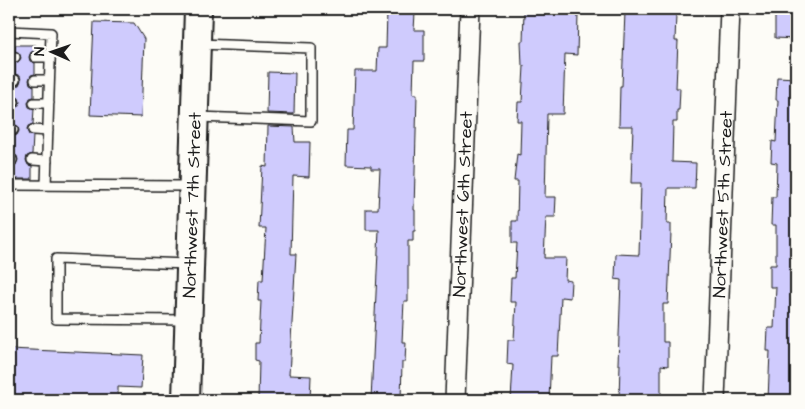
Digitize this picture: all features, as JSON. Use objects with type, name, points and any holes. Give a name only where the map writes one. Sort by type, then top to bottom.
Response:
[{"type":"main road","name":"Northwest 7th Street","points":[[186,400],[198,9]]},
{"type":"street","name":"Northwest 6th Street","points":[[455,400],[470,9]]},
{"type":"street","name":"Northwest 5th Street","points":[[716,400],[730,9]]},
{"type":"lane","points":[[9,31],[51,33],[46,185]]},
{"type":"lane","points":[[195,116],[311,121],[311,48],[197,44]]},
{"type":"lane","points":[[35,57],[50,57]]},
{"type":"lane","points":[[35,80],[49,80]]},
{"type":"lane","points":[[34,102],[49,103]]},
{"type":"lane","points":[[33,130],[48,131]]},
{"type":"lane","points":[[32,160],[47,161]]},
{"type":"lane","points":[[9,185],[192,186]]},
{"type":"lane","points":[[188,320],[56,319],[56,258],[190,264]]},
{"type":"building","points":[[775,9],[796,9],[796,39],[775,38]]},
{"type":"building","points":[[387,12],[415,13],[414,30],[424,30],[424,61],[414,61],[413,94],[417,94],[415,231],[413,231],[413,241],[408,241],[408,301],[404,301],[402,342],[406,342],[405,362],[402,362],[401,400],[371,400],[379,230],[366,230],[366,209],[378,209],[380,169],[371,169],[371,166],[346,165],[347,130],[353,130],[355,71],[377,71],[378,48],[386,48]]},
{"type":"building","points":[[524,12],[578,14],[577,55],[565,54],[563,114],[547,114],[545,197],[556,197],[555,217],[546,217],[544,258],[566,258],[565,280],[571,281],[570,298],[561,297],[558,356],[551,356],[549,400],[511,400],[513,365],[507,364],[508,340],[514,340],[516,302],[510,302],[511,278],[515,278],[517,243],[512,243],[512,221],[517,221],[518,181],[514,181],[517,154],[520,155],[521,121],[517,121],[518,102],[522,102],[524,66],[522,66],[521,41],[523,41]]},
{"type":"building","points":[[625,12],[676,14],[675,41],[678,41],[676,88],[680,88],[677,122],[673,122],[672,162],[696,163],[695,188],[668,188],[667,224],[671,224],[671,233],[668,304],[663,304],[663,342],[668,342],[668,366],[661,365],[661,400],[619,400],[620,364],[618,364],[621,280],[615,279],[616,254],[639,255],[641,183],[631,183],[633,126],[619,126]]},
{"type":"building","points":[[94,22],[134,23],[144,39],[141,117],[90,115]]},
{"type":"building","points":[[15,45],[36,45],[36,51],[31,52],[29,57],[30,61],[35,63],[35,74],[31,75],[29,80],[30,84],[34,86],[34,97],[30,98],[28,103],[29,107],[34,109],[33,124],[28,126],[27,130],[29,135],[33,136],[32,154],[27,156],[26,160],[28,165],[32,166],[32,179],[11,179],[12,166],[16,165],[18,160],[17,156],[12,154],[13,136],[17,135],[19,131],[18,126],[13,124],[14,108],[18,107],[20,102],[19,98],[14,96],[14,86],[19,85],[21,80],[20,76],[15,74],[15,63],[21,58],[19,53],[15,51]]},
{"type":"building","points":[[268,72],[295,73],[294,114],[267,113]]},
{"type":"building","points":[[777,77],[796,78],[796,400],[768,400],[770,351],[767,351],[768,328],[774,328],[776,287],[770,287],[770,265],[776,265],[776,225],[771,225],[772,197],[776,197],[777,163],[771,162],[772,141],[776,142]]},
{"type":"building","points":[[268,126],[294,127],[295,142],[310,142],[309,177],[293,176],[291,254],[296,254],[289,375],[311,376],[310,400],[258,400],[259,361],[255,360],[255,343],[259,343],[261,301],[258,301],[259,280],[263,280],[266,228],[259,228],[262,166],[267,167]]},
{"type":"building","points":[[9,349],[143,355],[141,388],[118,387],[118,400],[40,400],[40,397],[9,396]]}]
